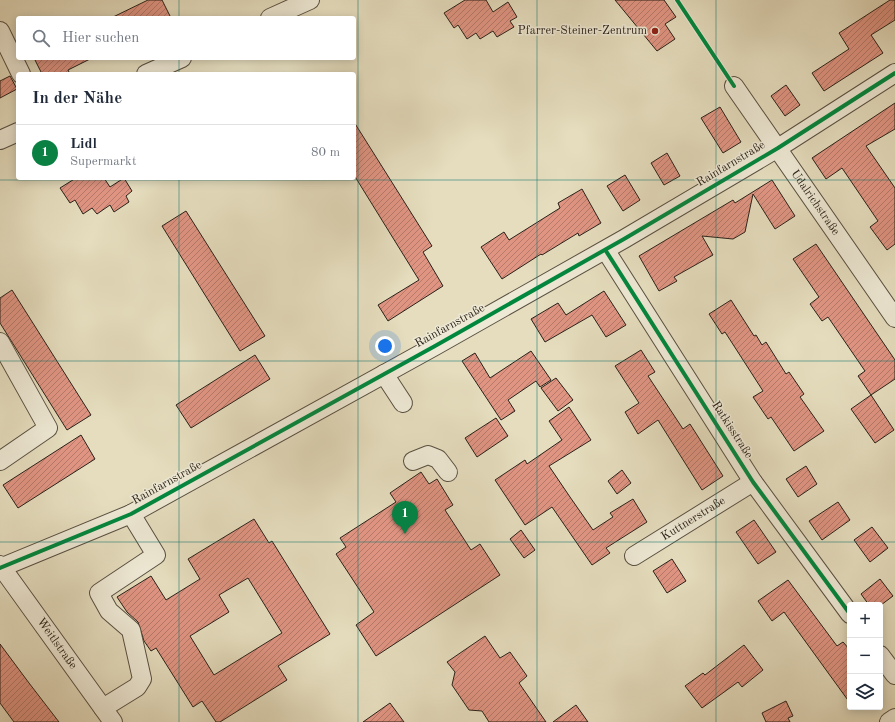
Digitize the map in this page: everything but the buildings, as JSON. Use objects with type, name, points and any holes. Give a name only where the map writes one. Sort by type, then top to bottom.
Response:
[{"type":"street","points":[[274,16],[310,0]]},
{"type":"street","points":[[0,31],[20,72]]},
{"type":"street","points":[[150,72],[178,60]]},
{"type":"street","name":"Rainfarnstraße","points":[[0,567],[131,514],[606,250],[778,148],[895,73]]},
{"type":"street","name":"Udalrichstraße","points":[[734,86],[895,318]]},
{"type":"street","points":[[0,140],[16,133]]},
{"type":"street","name":"Ratkisstraße","points":[[606,250],[754,482],[847,610]]},
{"type":"street","points":[[0,342],[48,428],[0,461]]},
{"type":"street","points":[[384,374],[403,403]]},
{"type":"street","points":[[413,461],[428,455],[438,459],[448,472]]},
{"type":"street","name":"Kuttnerstraße","points":[[634,556],[754,482]]},
{"type":"street","points":[[108,715],[137,687],[142,680],[131,630],[109,611],[99,593],[156,555],[131,514]]},
{"type":"street","name":"Weitlstraße","points":[[0,567],[108,715]]},
{"type":"street","points":[[883,659],[895,675]]},
{"type":"street","points":[[888,722],[895,718]]},
{"type":"cycle path","points":[[677,0],[734,86]]},
{"type":"cycle path","points":[[0,568],[131,514],[435,346],[624,239],[778,148],[895,73]]},
{"type":"cycle path","points":[[606,251],[753,482],[847,610]]},
{"type":"place","name":"Pfarrer-Steiner-Zentrum","points":[[655,31]]},
{"type":"place","name":"Lidl","points":[[405,534]]}]
